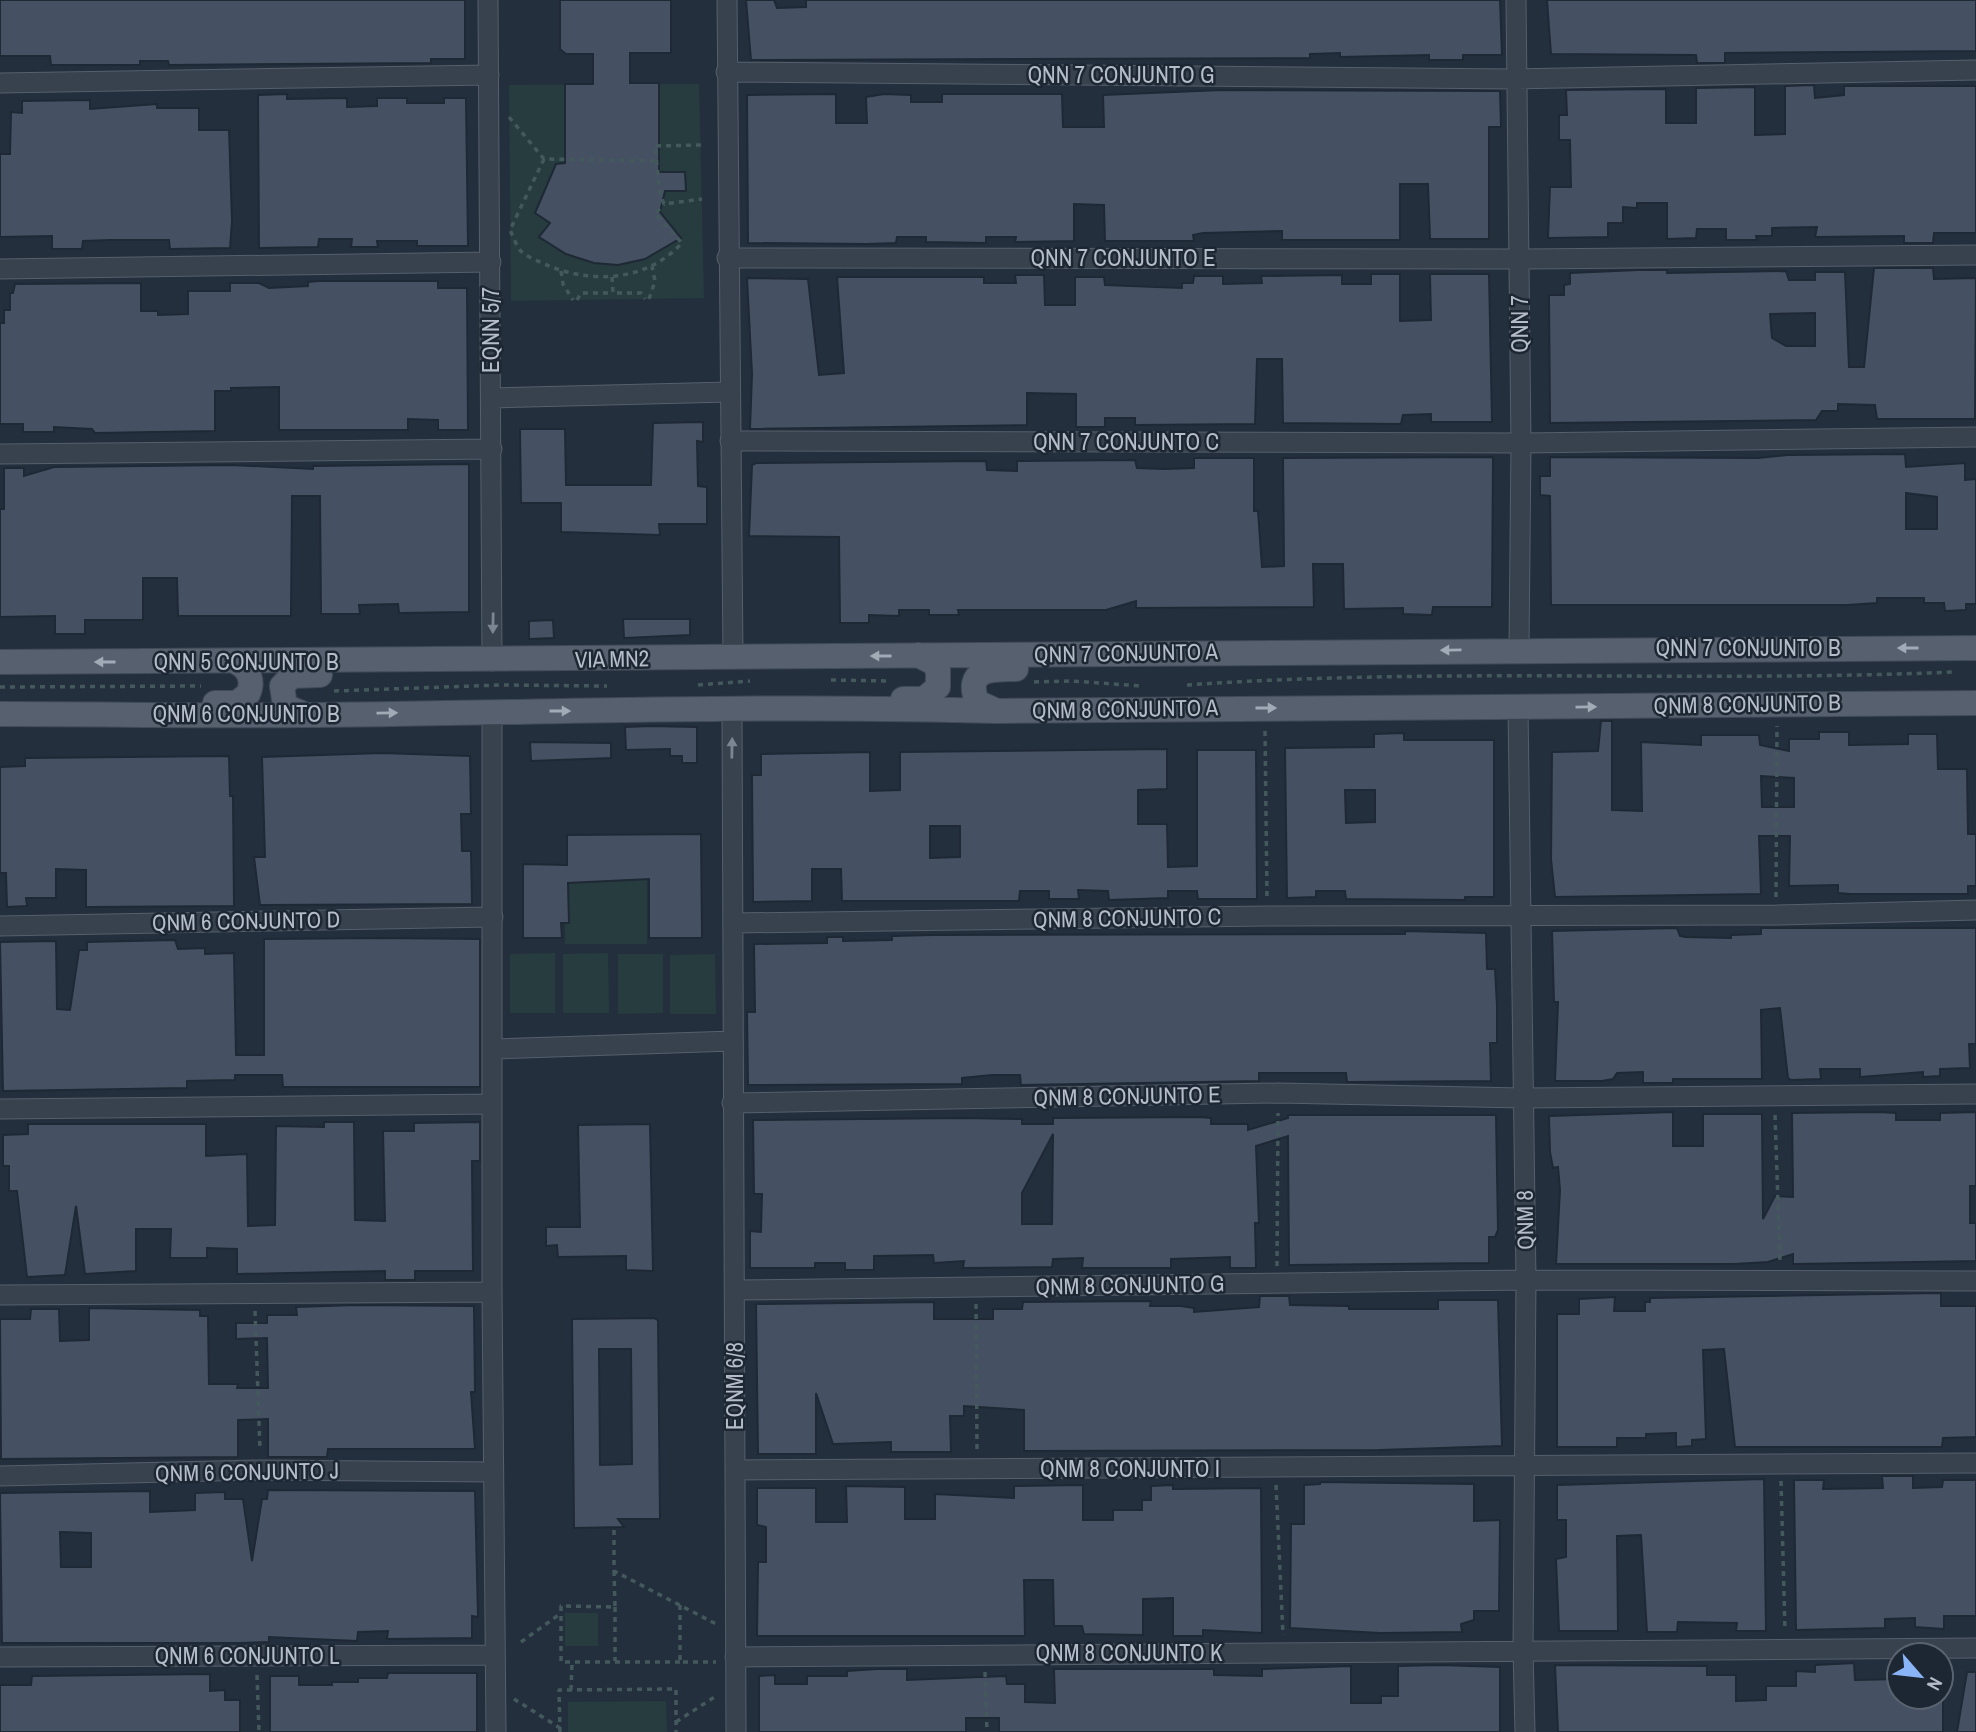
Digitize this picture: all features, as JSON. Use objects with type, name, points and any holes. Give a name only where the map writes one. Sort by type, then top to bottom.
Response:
[{"type":"main road","name":"QNN 7 CONJUNTO B","points":[[1519,649],[1976,648]]},
{"type":"main road","name":"QNN 7 CONJUNTO A","points":[[733,657],[1519,649]]},
{"type":"main road","points":[[997,711],[977,702],[973,692],[977,677],[986,669],[1145,667],[1243,652]]},
{"type":"main road","points":[[492,711],[724,711],[781,698],[924,699],[938,687],[940,675],[933,662],[918,655]]},
{"type":"main road","name":"VIA MN2","points":[[504,660],[733,657]]},
{"type":"main road","name":"QNN 5 CONJUNTO B","points":[[0,662],[504,660]]},
{"type":"main road","points":[[307,715],[285,706],[282,699],[282,686],[292,676],[439,674],[504,660]]},
{"type":"main road","points":[[6,714],[95,701],[237,703],[248,694],[251,681],[247,670],[236,662]]},
{"type":"main road","points":[[1830,703],[1919,691],[1976,691]]},
{"type":"main road","name":"QNM 8 CONJUNTO B","points":[[1518,708],[1777,703],[1976,703]]},
{"type":"main road","name":"QNM 8 CONJUNTO A","points":[[724,711],[897,708],[997,711],[1518,708]]},
{"type":"main road","name":"QNM 6 CONJUNTO B","points":[[6,714],[307,715],[492,711]]},
{"type":"street","name":"EQNN 5/7","points":[[488,0],[494,585],[504,660]]},
{"type":"street","points":[[727,0],[727,258],[733,657]]},
{"type":"street","name":"QNN 7","points":[[1516,0],[1521,443],[1519,649]]},
{"type":"street","name":"QNN 7 CONJUNTO G","points":[[726,72],[1516,79],[1976,70]]},
{"type":"street","points":[[0,83],[489,75]]},
{"type":"street","name":"QNN 7 CONJUNTO E","points":[[727,258],[1520,259],[1976,256]]},
{"type":"street","points":[[0,269],[491,262]]},
{"type":"street","points":[[492,398],[729,392]]},
{"type":"street","name":"QNN 7 CONJUNTO C","points":[[730,441],[1521,443],[1976,438]]},
{"type":"street","points":[[0,454],[492,449]]},
{"type":"street","name":"QNM 8","points":[[1518,708],[1526,1280],[1523,1650],[1525,1732]]},
{"type":"street","points":[[492,711],[492,1292],[496,1732]]},
{"type":"street","name":"EQNM 6/8","points":[[724,711],[732,786],[734,923],[732,1103],[736,1732]]},
{"type":"street","name":"QNM 8 CONJUNTO C","points":[[734,923],[1268,916],[1776,915],[1976,910]]},
{"type":"street","name":"QNM 6 CONJUNTO D","points":[[0,926],[492,917]]},
{"type":"street","points":[[492,1049],[733,1041]]},
{"type":"street","name":"QNM 8 CONJUNTO E","points":[[732,1103],[1278,1093],[1522,1098],[1976,1094]]},
{"type":"street","points":[[0,1109],[492,1104]]},
{"type":"street","name":"QNM 8 CONJUNTO G","points":[[734,1290],[1526,1280],[1976,1281]]},
{"type":"street","points":[[0,1295],[492,1292]]},
{"type":"street","name":"QNM 8 CONJUNTO I","points":[[735,1470],[1976,1463]]},
{"type":"street","name":"QNM 6 CONJUNTO J","points":[[0,1476],[260,1470],[494,1472]]},
{"type":"street","name":"QNM 8 CONJUNTO K","points":[[735,1659],[985,1653],[1976,1648]]},
{"type":"street","name":"QNM 6 CONJUNTO L","points":[[0,1657],[495,1655]]},
{"type":"path","points":[[509,117],[544,159],[655,161]]},
{"type":"path","points":[[664,204],[655,161],[655,146],[701,145]]},
{"type":"path","points":[[544,159],[510,230],[521,251],[561,271],[588,277],[612,277],[652,266],[682,243],[655,214],[664,204],[702,199]]},
{"type":"path","points":[[561,271],[563,284],[575,300],[581,293],[641,293],[647,299],[654,281],[652,266]]},
{"type":"path","points":[[612,277],[613,293]]},
{"type":"path","points":[[724,711],[733,657]]},
{"type":"path","points":[[1776,915],[1777,703]]},
{"type":"path","points":[[1265,708],[1268,916]]},
{"type":"path","points":[[1276,1282],[1278,1093]]},
{"type":"path","points":[[1775,1096],[1781,1281]]},
{"type":"path","points":[[976,1287],[977,1469]]},
{"type":"path","points":[[254,1292],[260,1470]]},
{"type":"path","points":[[1781,1465],[1786,1650]]},
{"type":"path","points":[[1275,1469],[1284,1653]]},
{"type":"path","points":[[614,1530],[615,1662]]},
{"type":"path","points":[[614,1571],[735,1634]]},
{"type":"path","points":[[680,1605],[680,1662]]},
{"type":"path","points":[[615,1607],[561,1606],[561,1662],[735,1659]]},
{"type":"path","points":[[521,1642],[560,1614]]},
{"type":"path","points":[[985,1653],[987,1732]]},
{"type":"path","points":[[256,1656],[259,1732]]},
{"type":"path","points":[[571,1690],[572,1662]]},
{"type":"path","points":[[676,1722],[735,1683]]},
{"type":"path","points":[[496,1689],[560,1730]]},
{"type":"path","points":[[560,1730],[559,1690],[676,1689],[676,1732]]},
{"type":"green space","points":[[699,84],[704,298],[511,301],[509,85]]},
{"type":"green space","points":[[647,878],[647,944],[565,944],[565,879]]},
{"type":"green space","points":[[555,953],[555,1013],[510,1013],[510,954]]},
{"type":"green space","points":[[608,953],[609,1013],[563,1013],[563,954]]},
{"type":"green space","points":[[618,954],[663,954],[663,1013],[618,1014]]},
{"type":"green space","points":[[715,954],[716,1014],[670,1014],[670,955]]},
{"type":"green space","points":[[565,1613],[598,1613],[598,1646],[565,1646]]},
{"type":"green space","points":[[666,1701],[667,1732],[568,1732],[568,1702]]},
{"type":"building","points":[[0,0],[465,0],[465,59],[431,59],[431,63],[169,65],[168,61],[140,61],[140,65],[51,65],[50,56],[0,56]]},
{"type":"building","points":[[560,0],[671,0],[671,53],[630,53],[630,83],[659,83],[659,172],[685,172],[686,191],[665,191],[660,212],[681,238],[645,259],[618,265],[594,263],[566,254],[539,237],[550,223],[535,213],[556,164],[565,163],[565,84],[593,84],[593,54],[566,54],[560,49]]},
{"type":"building","points":[[746,0],[774,0],[777,8],[806,7],[806,0],[1500,0],[1502,55],[1463,55],[1463,60],[1429,60],[1429,55],[1340,57],[1340,53],[1310,54],[1310,58],[751,60]]},
{"type":"building","points":[[1547,0],[1976,0],[1976,51],[1725,53],[1725,63],[1697,63],[1696,55],[1551,54]]},
{"type":"building","points":[[1814,85],[1815,98],[1844,95],[1844,86],[1976,86],[1976,233],[1934,233],[1933,243],[1904,243],[1904,236],[1815,237],[1817,227],[1772,228],[1772,236],[1756,236],[1757,240],[1726,240],[1726,229],[1697,229],[1696,238],[1667,239],[1667,203],[1637,203],[1637,208],[1623,207],[1623,223],[1608,223],[1608,237],[1548,238],[1550,187],[1571,187],[1570,140],[1559,140],[1559,115],[1567,115],[1566,90],[1666,89],[1666,123],[1696,123],[1696,88],[1755,87],[1755,135],[1785,134],[1785,86]]},
{"type":"building","points":[[1222,90],[1500,91],[1501,127],[1489,127],[1489,239],[1430,239],[1428,184],[1400,184],[1400,240],[1282,240],[1282,231],[1203,233],[1193,235],[1194,241],[1105,241],[1104,205],[1074,204],[1074,241],[1015,242],[1016,237],[986,237],[986,243],[926,242],[926,237],[897,237],[896,243],[748,243],[747,95],[836,94],[836,123],[867,123],[866,97],[884,94],[911,95],[911,102],[942,102],[942,94],[1062,94],[1063,127],[1104,127],[1103,95]]},
{"type":"building","points":[[287,94],[287,99],[347,98],[347,107],[377,106],[377,98],[407,98],[407,103],[444,103],[444,98],[466,98],[468,246],[417,246],[417,241],[377,241],[378,247],[351,247],[352,239],[319,239],[318,247],[259,248],[258,95]]},
{"type":"building","points":[[90,100],[90,109],[157,104],[157,108],[199,108],[199,130],[229,130],[232,221],[230,248],[170,249],[169,240],[111,240],[83,241],[82,249],[52,249],[52,236],[0,237],[0,154],[10,154],[11,112],[22,113],[22,101]]},
{"type":"building","points":[[1874,268],[1933,268],[1934,279],[1976,278],[1975,419],[1877,419],[1875,405],[1838,404],[1838,411],[1822,411],[1816,420],[1550,423],[1549,295],[1564,295],[1564,285],[1570,284],[1570,273],[1638,270],[1667,270],[1667,273],[1786,271],[1789,280],[1815,280],[1815,272],[1845,272],[1849,367],[1864,367]],"holes":[[[1815,313],[1815,346],[1786,346],[1772,338],[1770,314]]]},
{"type":"building","points":[[1371,274],[1400,274],[1400,321],[1431,320],[1430,274],[1489,274],[1492,422],[1431,422],[1431,414],[1403,415],[1401,424],[1283,423],[1282,359],[1257,359],[1255,424],[1135,425],[1135,418],[1105,418],[1105,427],[1076,427],[1076,394],[1027,393],[1027,425],[750,429],[752,374],[747,278],[808,279],[819,375],[844,373],[837,277],[984,277],[984,283],[1016,283],[1015,275],[1044,275],[1045,305],[1075,305],[1075,277],[1104,277],[1105,285],[1182,288],[1182,283],[1193,283],[1194,276],[1223,276],[1223,284],[1262,283],[1261,276],[1342,275],[1342,284],[1371,284]]},
{"type":"building","points":[[438,281],[438,288],[467,288],[468,430],[438,430],[438,420],[408,419],[408,430],[279,430],[279,387],[215,391],[215,431],[95,433],[92,429],[54,427],[54,432],[23,432],[23,424],[0,424],[0,323],[4,323],[4,310],[10,310],[10,293],[13,293],[15,284],[141,283],[141,311],[158,311],[158,315],[188,314],[188,291],[230,291],[230,283],[259,283],[269,288],[308,286],[308,282]]},
{"type":"building","points":[[703,422],[703,442],[697,441],[698,486],[707,487],[707,524],[659,524],[660,535],[561,532],[561,503],[521,503],[520,429],[565,429],[566,485],[651,485],[653,423]]},
{"type":"building","points":[[1905,454],[1906,467],[1965,463],[1965,480],[1976,479],[1976,604],[1966,604],[1966,610],[1945,611],[1944,603],[1924,603],[1924,598],[1877,598],[1877,603],[1847,605],[1551,605],[1550,496],[1540,495],[1540,476],[1550,476],[1550,457],[1758,458],[1787,455]],"holes":[[[1906,493],[1937,497],[1937,529],[1906,529]]]},
{"type":"building","points":[[1493,457],[1492,607],[1433,607],[1432,615],[1403,614],[1403,608],[1344,609],[1343,564],[1313,564],[1314,607],[1136,608],[1136,601],[1106,610],[958,610],[959,615],[929,615],[929,610],[899,610],[899,616],[869,615],[869,623],[840,623],[839,537],[749,536],[752,465],[756,463],[986,461],[987,470],[1017,471],[1017,461],[1135,460],[1137,468],[1165,469],[1194,468],[1194,458],[1254,458],[1254,511],[1258,511],[1262,567],[1284,566],[1283,458]]},
{"type":"building","points":[[469,464],[469,612],[399,613],[398,604],[359,605],[360,614],[321,614],[320,496],[292,496],[291,616],[178,616],[177,578],[143,578],[143,620],[85,620],[85,634],[55,634],[55,616],[0,617],[0,509],[4,509],[4,468],[24,468],[24,476],[54,467],[231,465],[313,469],[313,466]]},
{"type":"building","points":[[623,619],[690,619],[690,635],[624,638]]},
{"type":"building","points":[[553,620],[554,638],[529,639],[529,621]]},
{"type":"building","points":[[1601,721],[1612,721],[1612,810],[1642,811],[1641,742],[1701,745],[1701,735],[1759,735],[1760,745],[1789,751],[1789,739],[1819,739],[1819,732],[1849,732],[1849,745],[1908,744],[1908,734],[1937,734],[1938,769],[1967,769],[1968,834],[1976,834],[1976,886],[1968,886],[1968,894],[1850,894],[1838,893],[1838,885],[1789,886],[1790,836],[1759,836],[1761,894],[1555,897],[1551,859],[1552,752],[1598,751]],"holes":[[[1761,776],[1794,778],[1794,807],[1762,807]]]},
{"type":"building","points":[[625,727],[697,727],[697,763],[682,763],[682,756],[670,756],[670,749],[626,750]]},
{"type":"building","points":[[1404,733],[1404,740],[1494,740],[1494,897],[1465,897],[1465,900],[1346,899],[1345,891],[1316,891],[1316,897],[1287,898],[1285,748],[1374,747],[1374,734]],"holes":[[[1345,790],[1375,790],[1375,822],[1346,823]]]},
{"type":"building","points":[[530,742],[611,743],[611,758],[531,761]]},
{"type":"building","points":[[1167,749],[1167,789],[1138,790],[1138,824],[1167,824],[1168,867],[1197,866],[1197,750],[1256,750],[1257,899],[1198,899],[1197,891],[1168,891],[1168,898],[1109,900],[1108,891],[1078,890],[1079,899],[1049,899],[1049,891],[1020,891],[1019,901],[842,901],[841,869],[812,869],[812,901],[753,902],[752,775],[761,775],[761,754],[870,752],[870,791],[900,790],[900,752]],"holes":[[[930,826],[960,826],[960,857],[930,858]]]},
{"type":"building","points":[[382,753],[470,756],[471,814],[461,814],[462,851],[471,851],[472,904],[260,905],[254,857],[265,857],[262,757]]},
{"type":"building","points":[[229,756],[230,796],[233,796],[234,906],[86,907],[86,870],[56,869],[56,898],[26,898],[27,906],[7,907],[6,873],[0,873],[0,767],[25,766],[25,758]]},
{"type":"building","points":[[701,834],[702,938],[649,938],[649,879],[568,883],[569,923],[561,923],[562,938],[523,938],[523,864],[567,865],[567,835]]},
{"type":"building","points":[[1677,928],[1680,936],[1685,937],[1731,938],[1731,935],[1761,934],[1761,928],[1976,928],[1976,1044],[1969,1044],[1970,1068],[1940,1069],[1940,1076],[1923,1077],[1923,1072],[1860,1077],[1860,1069],[1820,1069],[1821,1079],[1791,1080],[1788,1078],[1780,1008],[1761,1010],[1762,1079],[1673,1079],[1673,1083],[1643,1083],[1643,1072],[1617,1073],[1613,1079],[1602,1081],[1555,1081],[1558,1002],[1554,1002],[1552,931]]},
{"type":"building","points":[[1405,931],[1486,933],[1487,969],[1495,969],[1497,1006],[1497,1043],[1490,1043],[1491,1081],[1347,1082],[1346,1073],[1259,1073],[1259,1081],[1021,1085],[1020,1075],[992,1075],[962,1078],[962,1084],[748,1085],[747,1012],[755,1012],[754,944],[827,943],[827,937],[843,937],[843,941],[892,940],[892,936],[932,935],[1405,934]]},
{"type":"building","points":[[264,939],[480,939],[480,1087],[283,1087],[282,1075],[235,1075],[235,1080],[187,1081],[187,1088],[3,1091],[0,942],[56,941],[57,1009],[70,1010],[79,950],[87,950],[87,942],[175,940],[178,949],[205,948],[205,954],[234,953],[236,1055],[264,1055]]},
{"type":"building","points":[[1673,1112],[1673,1146],[1703,1146],[1703,1114],[1762,1114],[1763,1219],[1775,1196],[1793,1197],[1792,1113],[1880,1112],[1896,1113],[1896,1120],[1940,1120],[1940,1113],[1976,1112],[1976,1186],[1970,1186],[1970,1223],[1976,1223],[1976,1261],[1793,1264],[1793,1254],[1768,1262],[1734,1264],[1556,1264],[1560,1190],[1558,1167],[1553,1168],[1550,1152],[1549,1116]]},
{"type":"building","points":[[1288,1115],[1496,1115],[1498,1230],[1495,1237],[1489,1237],[1489,1263],[1289,1265],[1288,1136],[1256,1146],[1259,1223],[1255,1223],[1256,1268],[1230,1268],[1230,1257],[1171,1259],[1171,1268],[1082,1268],[1083,1258],[1053,1259],[1052,1267],[963,1268],[964,1261],[934,1263],[933,1255],[874,1256],[874,1270],[845,1270],[845,1263],[815,1263],[815,1268],[750,1268],[750,1231],[761,1232],[762,1194],[754,1194],[753,1120],[963,1118],[1022,1119],[1022,1124],[1053,1124],[1053,1118],[1200,1117],[1211,1118],[1211,1124],[1248,1124],[1248,1130],[1288,1118]],"holes":[[[1053,1134],[1052,1224],[1022,1224],[1022,1193]]]},
{"type":"building","points":[[324,1122],[354,1122],[355,1220],[385,1221],[383,1131],[414,1131],[414,1123],[480,1122],[480,1161],[472,1161],[473,1271],[415,1271],[415,1280],[385,1280],[385,1271],[237,1274],[237,1249],[207,1248],[207,1258],[170,1258],[171,1229],[136,1229],[136,1271],[85,1274],[76,1206],[65,1275],[27,1277],[17,1191],[9,1191],[9,1166],[3,1166],[3,1135],[28,1134],[28,1124],[206,1124],[206,1156],[247,1154],[248,1226],[275,1225],[276,1126],[324,1127]]},
{"type":"building","points":[[650,1124],[653,1271],[626,1270],[626,1256],[558,1257],[557,1245],[546,1246],[546,1227],[580,1227],[578,1125]]},
{"type":"building","points":[[1941,1293],[1941,1306],[1976,1306],[1976,1437],[1943,1438],[1942,1447],[1735,1447],[1724,1349],[1703,1350],[1706,1439],[1692,1440],[1692,1446],[1676,1447],[1676,1433],[1646,1434],[1646,1438],[1617,1438],[1617,1447],[1557,1447],[1557,1314],[1579,1314],[1579,1299],[1615,1297],[1614,1311],[1645,1311],[1645,1302],[1650,1302],[1650,1298]]},
{"type":"building","points":[[1260,1296],[1289,1296],[1290,1305],[1349,1306],[1349,1309],[1438,1309],[1438,1300],[1498,1300],[1502,1446],[1379,1450],[1024,1451],[1024,1410],[964,1406],[964,1416],[950,1416],[951,1452],[891,1452],[891,1442],[833,1444],[816,1393],[816,1454],[758,1454],[756,1304],[934,1302],[934,1319],[993,1319],[993,1309],[1022,1309],[1023,1302],[1151,1301],[1150,1306],[1181,1306],[1194,1308],[1194,1312],[1259,1307]]},
{"type":"building","points":[[474,1306],[475,1392],[471,1392],[475,1449],[328,1449],[327,1457],[268,1457],[268,1419],[238,1420],[238,1457],[1,1459],[0,1319],[30,1319],[31,1309],[59,1309],[60,1341],[89,1340],[89,1308],[200,1310],[200,1316],[208,1316],[209,1384],[268,1388],[267,1338],[236,1339],[236,1323],[267,1323],[267,1315],[297,1315],[296,1307]]},
{"type":"building","points":[[572,1319],[658,1320],[660,1519],[618,1519],[624,1527],[574,1528]],"holes":[[[599,1349],[631,1349],[632,1464],[600,1465]]]},
{"type":"building","points":[[1882,1476],[1913,1476],[1913,1488],[1942,1487],[1943,1480],[1976,1480],[1976,1616],[1944,1616],[1944,1629],[1915,1627],[1915,1618],[1885,1619],[1885,1628],[1796,1630],[1794,1480],[1824,1480],[1823,1489],[1883,1488]]},
{"type":"building","points":[[1764,1479],[1766,1631],[1736,1631],[1737,1623],[1678,1622],[1677,1632],[1647,1632],[1641,1535],[1617,1536],[1618,1631],[1559,1631],[1556,1559],[1566,1557],[1566,1520],[1557,1520],[1557,1485]]},
{"type":"building","points":[[1320,1482],[1474,1484],[1474,1521],[1500,1520],[1499,1611],[1474,1611],[1474,1620],[1461,1624],[1462,1632],[1380,1633],[1290,1628],[1291,1524],[1304,1524],[1304,1485]]},
{"type":"building","points":[[1083,1485],[1083,1520],[1113,1520],[1113,1510],[1142,1510],[1142,1500],[1151,1500],[1151,1486],[1173,1485],[1173,1489],[1261,1488],[1262,1633],[1203,1630],[1203,1636],[1173,1636],[1173,1598],[1143,1599],[1143,1635],[1084,1634],[1082,1626],[1054,1626],[1053,1580],[1024,1580],[1025,1636],[757,1636],[758,1562],[766,1562],[766,1527],[757,1525],[757,1488],[816,1488],[816,1522],[847,1522],[846,1486],[905,1487],[905,1519],[935,1519],[935,1494],[1014,1498],[1014,1486]]},
{"type":"building","points":[[268,1490],[475,1491],[478,1617],[472,1616],[472,1638],[387,1639],[388,1631],[358,1632],[357,1641],[269,1637],[269,1642],[239,1643],[2,1643],[0,1493],[150,1491],[150,1512],[195,1510],[195,1493],[225,1492],[225,1499],[243,1499],[252,1561],[262,1499],[267,1499]],"holes":[[[60,1532],[91,1533],[91,1567],[61,1567]]]},
{"type":"building","points":[[1854,1663],[1855,1680],[1885,1679],[1885,1711],[1943,1711],[1943,1732],[1558,1732],[1555,1665],[1707,1666],[1707,1675],[1736,1675],[1736,1701],[1766,1700],[1766,1686],[1796,1686],[1796,1671],[1815,1672],[1815,1665]]},
{"type":"building","points":[[1351,1666],[1351,1703],[1381,1703],[1381,1696],[1398,1696],[1398,1666],[1500,1667],[1500,1732],[999,1732],[999,1718],[966,1718],[966,1732],[759,1732],[759,1676],[775,1675],[775,1684],[807,1684],[807,1676],[847,1676],[847,1671],[877,1669],[907,1669],[907,1680],[1006,1676],[1007,1684],[1025,1684],[1025,1702],[1055,1703],[1054,1669],[1214,1669],[1214,1675],[1262,1676],[1262,1669]]},
{"type":"building","points":[[1967,1672],[1976,1672],[1976,1732],[1957,1732]]},
{"type":"building","points":[[388,1673],[477,1673],[477,1732],[270,1732],[270,1676],[299,1676],[299,1685],[332,1685],[332,1682],[358,1682],[358,1678],[387,1678]]},
{"type":"building","points":[[210,1674],[210,1691],[225,1690],[225,1700],[240,1700],[240,1732],[0,1732],[0,1685],[31,1685],[32,1676]]}]
